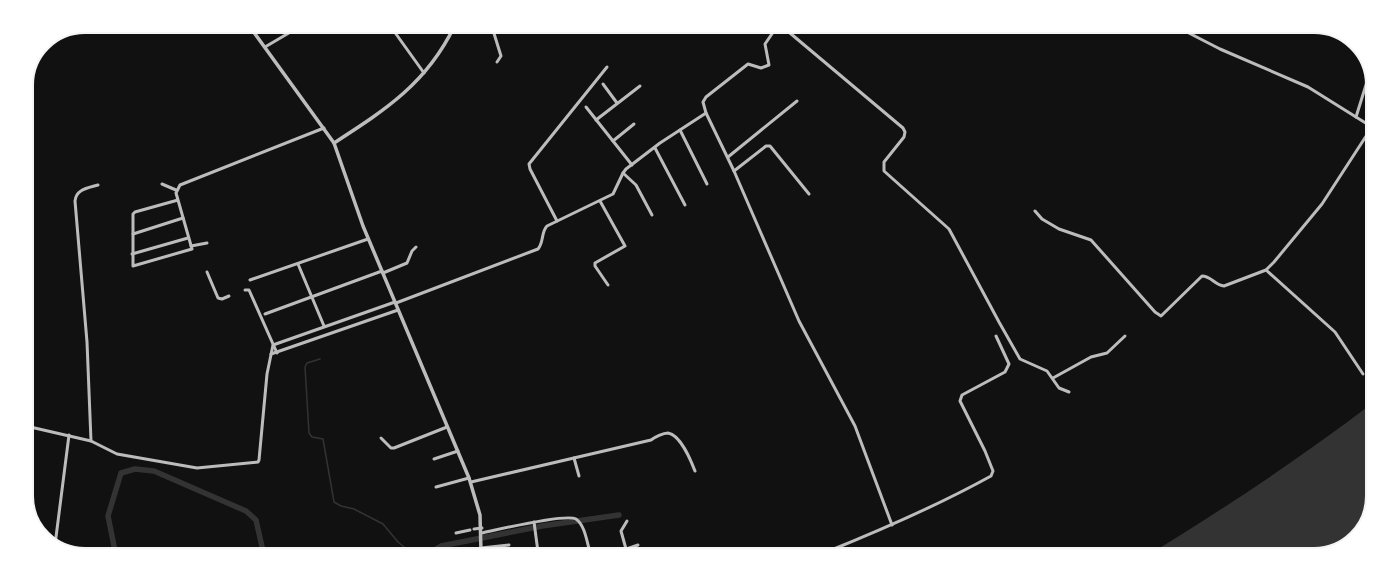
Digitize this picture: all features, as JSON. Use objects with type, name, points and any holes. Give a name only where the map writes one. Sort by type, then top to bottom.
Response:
[{"type":"street","points":[[254,33],[334,143],[346,182],[368,239],[470,480],[478,507],[482,528],[481,548]]},
{"type":"street","points":[[265,47],[290,33]]},
{"type":"street","points":[[395,33],[424,73]]},
{"type":"street","points":[[334,143],[392,105],[408,91],[436,58],[451,33]]},
{"type":"street","points":[[494,33],[501,56],[497,62]]},
{"type":"street","points":[[773,33],[765,44],[768,65],[761,68],[750,64],[737,72],[703,100],[706,113],[728,157],[799,321],[855,426],[892,525]]},
{"type":"street","points":[[790,33],[903,128],[905,132],[904,136],[884,162],[884,171],[949,229],[1020,359],[1043,368],[1053,378],[1059,388],[1069,392]]},
{"type":"street","points":[[1189,33],[1220,49],[1308,88],[1366,123]]},
{"type":"street","points":[[557,220],[530,169],[529,164],[608,67]]},
{"type":"street","points":[[603,84],[617,103]]},
{"type":"street","points":[[1356,117],[1366,85]]},
{"type":"street","points":[[596,120],[640,86]]},
{"type":"street","points":[[728,157],[797,101]]},
{"type":"street","points":[[586,107],[632,165]]},
{"type":"street","points":[[273,345],[535,251],[541,245],[544,228],[557,220],[600,201],[616,191],[622,173],[654,148],[706,113]]},
{"type":"street","points":[[613,141],[634,124]]},
{"type":"street","points":[[178,200],[135,212],[133,216],[133,266],[191,250],[176,190],[180,185],[324,128]]},
{"type":"street","points":[[680,130],[707,184]]},
{"type":"street","points":[[1035,211],[1042,219],[1059,229],[1091,240],[1160,316],[1165,314],[1202,276],[1206,276],[1215,283],[1224,286],[1266,270],[1322,204],[1366,136]]},
{"type":"street","points":[[734,171],[766,146],[770,146],[809,194]]},
{"type":"street","points":[[654,148],[685,205]]},
{"type":"street","points":[[622,173],[636,185],[652,215]]},
{"type":"street","points":[[162,184],[176,190]]},
{"type":"street","points":[[91,441],[87,342],[75,201],[78,192],[98,185]]},
{"type":"street","points":[[600,201],[625,246],[595,263],[595,266],[608,285]]},
{"type":"street","points":[[133,234],[183,218]]},
{"type":"street","points":[[132,254],[188,238]]},
{"type":"street","points":[[250,280],[368,239]]},
{"type":"street","points":[[191,246],[207,243]]},
{"type":"street","points":[[265,314],[310,296],[407,263],[412,251],[416,247]]},
{"type":"street","points":[[298,264],[310,296],[324,326]]},
{"type":"street","points":[[1266,270],[1335,332],[1363,374]]},
{"type":"street","points":[[208,272],[218,298],[222,299],[229,296]]},
{"type":"street","points":[[245,290],[249,290],[276,353]]},
{"type":"street","points":[[271,354],[398,310]]},
{"type":"street","points":[[836,548],[892,525],[956,495],[992,474],[985,451],[960,401],[962,396],[1005,372],[1009,367],[996,336]]},
{"type":"street","points":[[1053,378],[1091,357],[1107,353],[1126,336]]},
{"type":"street","points":[[33,427],[91,441],[117,454],[197,468],[259,462],[273,345]]},
{"type":"street","points":[[381,438],[391,448],[394,448],[447,427]]},
{"type":"street","points":[[436,487],[574,458],[670,433],[687,452],[695,471]]},
{"type":"street","points":[[56,539],[69,435]]},
{"type":"street","points":[[434,459],[458,451]]},
{"type":"street","points":[[574,458],[579,476]]},
{"type":"street","points":[[482,533],[534,522],[568,517],[576,519],[583,529],[589,548]]},
{"type":"street","points":[[626,521],[621,532],[626,548]]},
{"type":"street","points":[[534,522],[537,548]]},
{"type":"street","points":[[474,529],[482,528]]},
{"type":"street","points":[[456,533],[470,530]]},
{"type":"street","points":[[492,548],[509,545]]},
{"type":"street","points":[[629,548],[638,545]]},
{"type":"shaded area","points":[[1366,408],[1365,507],[1359,522],[1343,539],[1334,544],[1321,548],[1160,548],[1206,519],[1316,445]]},
{"type":"waterway","points":[[320,359],[307,363],[305,367],[309,433],[312,437],[323,439],[334,502],[341,506],[354,509],[383,524],[398,542],[405,548]]},
{"type":"waterway","points":[[114,548],[108,516],[121,473],[135,469],[154,471],[246,511],[256,520],[262,548]]},
{"type":"waterway","points":[[438,548],[441,546],[542,526],[619,515]]}]
